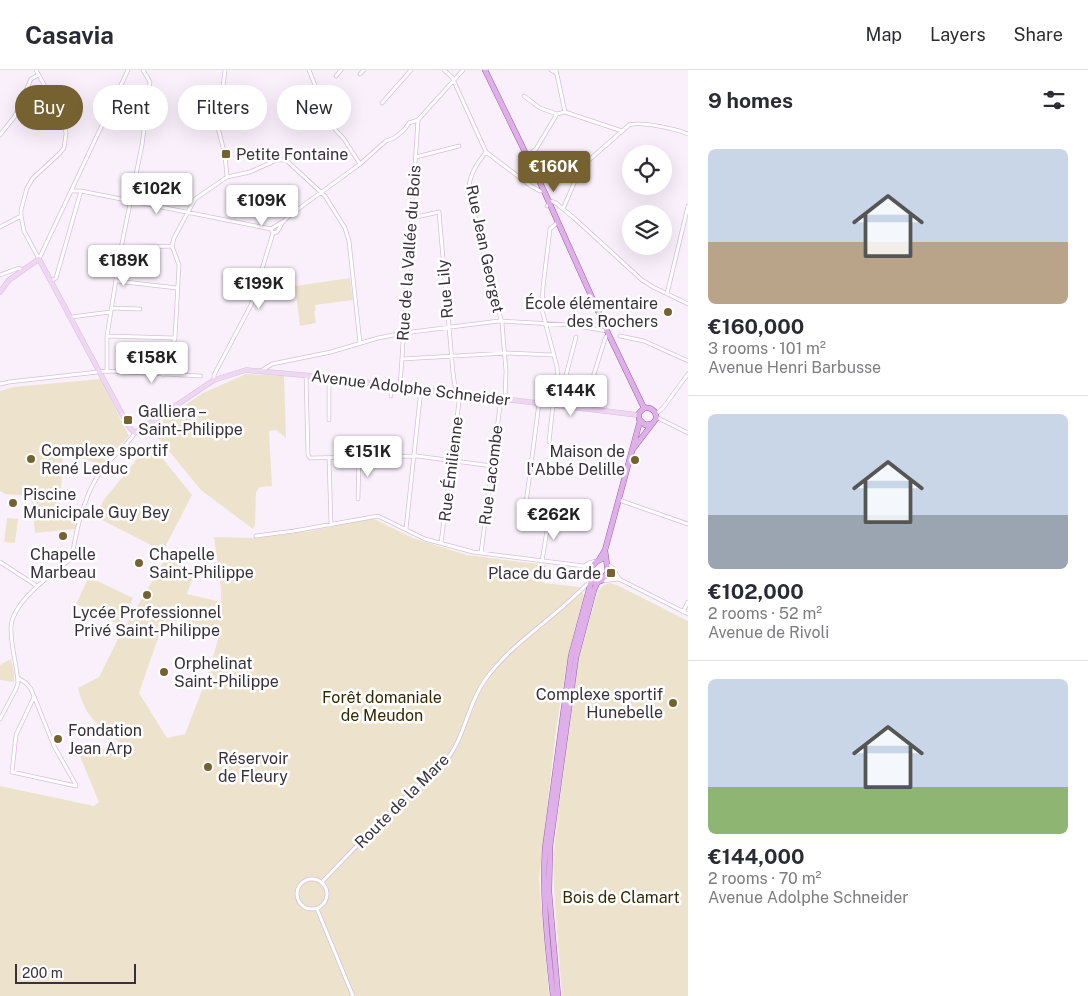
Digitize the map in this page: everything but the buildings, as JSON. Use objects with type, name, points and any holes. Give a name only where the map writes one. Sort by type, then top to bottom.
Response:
[{"type":"main road","points":[[485,70],[644,408]]},
{"type":"main road","points":[[552,996],[544,899],[545,849],[571,656],[590,581],[591,570],[605,550],[640,411],[644,408],[652,408],[656,416],[631,451]]},
{"type":"main road","points":[[639,418],[645,425],[651,424]]},
{"type":"main road","points":[[558,996],[549,892],[550,846],[576,657],[594,590],[608,572],[605,550]]},
{"type":"main road","points":[[597,561],[603,560],[607,563]]},
{"type":"main road","points":[[590,581],[599,582]]},
{"type":"street","points":[[0,719],[16,689],[17,678],[11,624],[21,604],[36,586],[72,558],[76,532],[94,481],[135,433],[129,427],[39,259],[24,230],[20,216],[26,192],[33,178],[59,154],[64,148],[66,141],[65,126],[61,115],[36,70]]},
{"type":"street","points":[[0,292],[9,280],[39,259],[128,70]]},
{"type":"street","points":[[107,371],[107,336],[121,248],[142,146],[150,82],[144,70]]},
{"type":"street","points":[[225,70],[223,87],[215,109],[215,116],[225,156],[227,177]]},
{"type":"street","points":[[309,70],[332,125],[344,139],[360,164]]},
{"type":"street","points":[[336,76],[341,70]]},
{"type":"street","points":[[360,74],[364,70]]},
{"type":"street","points":[[382,103],[411,70]]},
{"type":"street","points":[[444,70],[453,81],[486,152],[542,191]]},
{"type":"street","points":[[214,380],[214,375],[252,305],[275,228],[360,164],[386,141],[404,130],[409,123],[418,120],[462,70]]},
{"type":"street","points":[[551,70],[556,71],[565,112]]},
{"type":"street","points":[[0,135],[15,116],[30,79],[38,75]]},
{"type":"street","points":[[524,96],[540,108],[557,114],[565,112],[622,131]]},
{"type":"street","points":[[530,154],[536,150],[557,114]]},
{"type":"street","name":"Rue de la Vallée du Bois","points":[[400,387],[418,120]]},
{"type":"street","points":[[563,209],[580,167],[629,126],[637,123],[688,134]]},
{"type":"street","points":[[415,157],[458,146]]},
{"type":"street","name":"Rue Jean Georget","points":[[486,152],[472,171],[468,188],[501,321],[504,353]]},
{"type":"street","points":[[163,375],[175,338],[179,265],[172,246],[174,238],[195,199],[227,177],[250,172],[277,160],[286,160],[322,193],[345,228],[349,241],[360,343]]},
{"type":"street","points":[[72,191],[81,191],[275,228]]},
{"type":"street","points":[[51,281],[56,278],[81,191]]},
{"type":"street","points":[[548,204],[550,201],[556,203],[642,280],[688,304]]},
{"type":"street","points":[[667,294],[688,206]]},
{"type":"street","name":"Rue Lily","points":[[412,218],[438,212],[451,356],[458,394]]},
{"type":"street","points":[[0,227],[20,216]]},
{"type":"street","points":[[557,223],[550,228],[542,310],[557,367],[560,406]]},
{"type":"street","points":[[121,248],[172,246]]},
{"type":"street","points":[[0,276],[19,268],[23,270]]},
{"type":"street","points":[[116,281],[178,288]]},
{"type":"street","points":[[71,317],[111,310],[140,309]]},
{"type":"street","points":[[261,371],[272,364],[331,352],[404,333],[501,321],[572,325],[608,332],[583,409]]},
{"type":"street","points":[[107,336],[175,338]]},
{"type":"street","points":[[620,336],[644,341],[688,361]]},
{"type":"street","points":[[564,383],[576,337]]},
{"type":"street","points":[[402,359],[504,353],[554,355]]},
{"type":"street","name":"Rue Lacombe","points":[[481,553],[503,398],[506,371],[504,353]]},
{"type":"street","name":"Avenue Adolphe Schneider","points":[[135,433],[214,380],[246,370],[306,375],[503,398],[639,418]]},
{"type":"street","points":[[0,384],[107,371],[201,376]]},
{"type":"street","points":[[688,374],[656,416],[688,433]]},
{"type":"street","points":[[306,375],[308,457],[414,456],[492,466]]},
{"type":"street","points":[[328,420],[329,378]]},
{"type":"street","points":[[391,386],[391,396]]},
{"type":"street","points":[[406,529],[421,389]]},
{"type":"street","name":"Rue Émilienne","points":[[441,543],[453,461],[458,394]]},
{"type":"street","points":[[525,510],[539,403]]},
{"type":"street","points":[[549,442],[553,405]]},
{"type":"street","points":[[358,499],[359,457]]},
{"type":"street","points":[[329,458],[331,525]]},
{"type":"street","points":[[619,500],[688,524]]},
{"type":"street","points":[[256,536],[378,516],[425,539],[481,553],[584,566],[589,562],[597,561]]},
{"type":"street","points":[[542,561],[549,518]]},
{"type":"street","points":[[0,562],[36,586]]},
{"type":"street","points":[[607,563],[613,568],[619,580]]},
{"type":"street","points":[[584,566],[586,576],[590,581]]},
{"type":"street","points":[[599,582],[619,580],[688,615]]},
{"type":"street","name":"Route de la Mare","points":[[322,882],[395,807],[447,760],[458,741],[474,698],[485,680],[509,654],[562,609],[590,581]]},
{"type":"street","points":[[683,612],[688,602]]},
{"type":"street","points":[[17,678],[26,683],[31,689],[54,746],[76,786],[12,772],[16,735],[34,697]]},
{"type":"street","points":[[309,878],[322,882],[327,891],[327,896],[322,906],[310,910],[300,905],[296,896],[297,889],[301,883],[309,878]]},
{"type":"street","points":[[317,909],[353,996]]},
{"type":"green space","points":[[350,278],[353,300],[315,305],[316,323],[300,326],[295,286]]},
{"type":"green space","points":[[246,374],[284,376],[286,438],[276,430],[269,431],[272,486],[260,487],[256,492],[255,525],[253,529],[201,490],[154,433],[154,426],[203,393]]},
{"type":"green space","name":"Complexe sportif René Leduc","points":[[101,379],[129,436],[102,464],[63,454],[60,510],[80,512],[75,529],[35,533],[31,496],[5,494],[0,491],[0,391],[13,387]]},
{"type":"green space","points":[[150,443],[192,495],[163,551],[96,517],[103,501]]},
{"type":"green space","points":[[7,518],[18,519],[15,543],[4,542]]},
{"type":"green space","name":"Forêt domaniale de Meudon","points":[[372,518],[413,538],[467,555],[546,565],[543,583],[580,587],[584,595],[568,655],[556,730],[539,879],[549,996],[0,996],[0,786],[94,806],[99,802],[79,754],[123,745],[94,721],[85,707],[78,688],[99,677],[118,639],[167,556],[195,572],[187,594],[221,602],[214,537],[256,538],[311,531]],"holes":[[[178,620],[220,632],[208,675],[185,734],[167,738],[139,693],[162,627]]]},
{"type":"green space","points":[[89,577],[133,598],[120,625],[76,604]]},
{"type":"green space","name":"Bois de Clamart","points":[[610,583],[688,621],[688,996],[562,996],[553,860],[558,815],[579,657],[598,591],[604,585]]},
{"type":"green space","points":[[11,659],[14,682],[0,680],[0,665]]},
{"type":"place","name":"Petite Fontaine","points":[[226,154]]},
{"type":"place","name":"École élémentaire des Rochers","points":[[668,312]]},
{"type":"place","name":"Galliera – Saint-Philippe","points":[[128,420]]},
{"type":"place","name":"Complexe sportif René Leduc","points":[[31,459]]},
{"type":"place","name":"Maison de l'Abbé Delille","points":[[635,460]]},
{"type":"place","name":"Piscine Municipale Guy Bey","points":[[13,503]]},
{"type":"place","name":"Chapelle Marbeau","points":[[63,536]]},
{"type":"place","name":"Chapelle Saint-Philippe","points":[[139,563]]},
{"type":"place","name":"Place du Garde","points":[[611,573]]},
{"type":"place","name":"Lycée Professionnel Privé Saint-Philippe","points":[[147,595]]},
{"type":"place","name":"Orphelinat Saint-Philippe","points":[[164,672]]},
{"type":"place","name":"Complexe sportif Hunebelle","points":[[673,703]]},
{"type":"place","name":"Fondation Jean Arp","points":[[58,739]]},
{"type":"place","name":"Réservoir de Fleury","points":[[208,767]]}]
